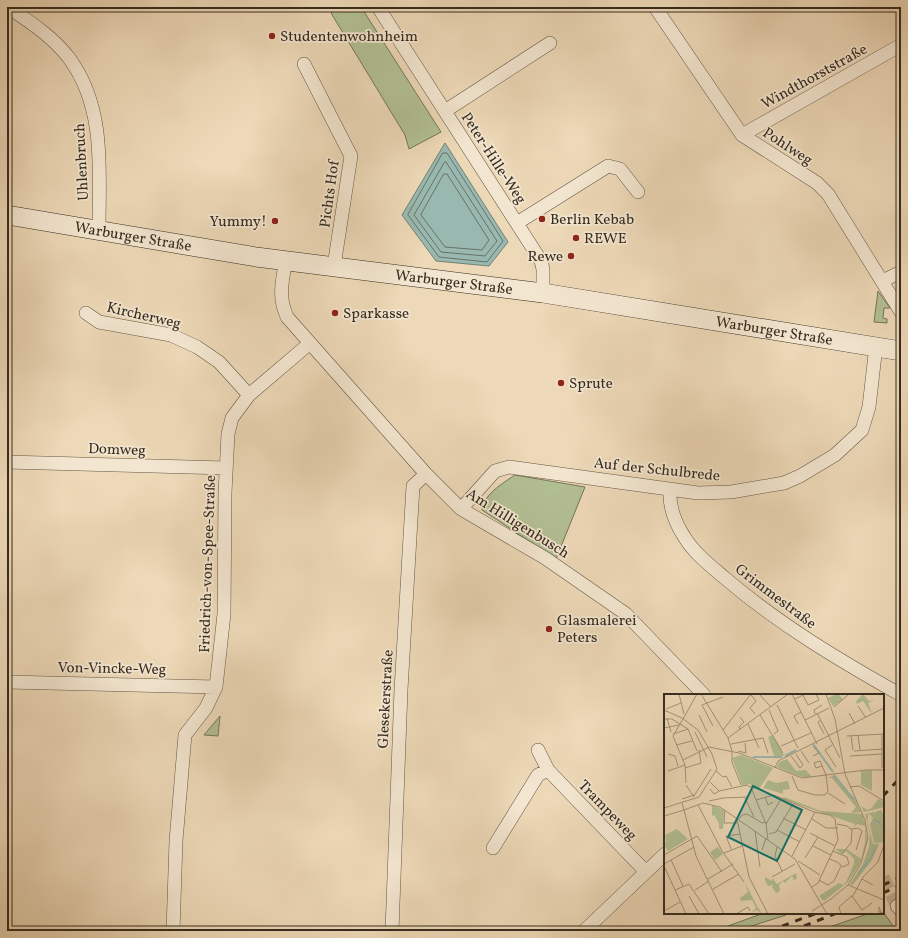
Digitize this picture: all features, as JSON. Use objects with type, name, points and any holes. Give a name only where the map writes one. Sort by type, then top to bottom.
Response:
[{"type":"main road","name":"Warburger Straße","points":[[7,215],[286,260],[391,275],[543,293],[901,351]]},
{"type":"street","name":"Uhlenbruch","points":[[8,7],[46,34],[65,53],[87,91],[95,115],[99,146],[99,229]]},
{"type":"street","name":"Peter-Hille-Weg","points":[[378,7],[541,261],[543,269],[543,293]]},
{"type":"street","name":"Pohlweg","points":[[655,7],[742,135],[817,183],[828,194],[901,312]]},
{"type":"street","name":"Peter-Hille-Weg","points":[[445,111],[550,43]]},
{"type":"street","name":"Windthorststraße","points":[[742,135],[901,45]]},
{"type":"street","name":"Pichts Hof","points":[[304,64],[351,156],[334,266]]},
{"type":"street","name":"Peter-Hille-Weg","points":[[517,223],[608,166],[620,169],[638,192]]},
{"type":"street","name":"Am Hilligenbusch","points":[[286,260],[282,283],[282,305],[287,317],[426,474],[461,509],[545,558],[626,614],[703,694]]},
{"type":"street","points":[[882,281],[901,272]]},
{"type":"street","name":"Kircherweg","points":[[86,313],[99,322],[171,335],[198,347],[219,362],[250,395]]},
{"type":"street","name":"Friedrich-von-Spee-Straße","points":[[173,931],[176,841],[185,735],[206,708],[216,687],[224,614],[226,468],[228,434],[232,418],[250,395],[310,343]]},
{"type":"street","name":"Auf der Schulbrede","points":[[461,509],[496,471],[509,467],[670,490],[713,493],[774,485],[800,476],[835,455],[862,430],[869,407],[876,346]]},
{"type":"street","name":"Domweg","points":[[7,462],[226,468]]},
{"type":"street","name":"Glesekerstraße","points":[[392,931],[401,690],[413,486],[426,474]]},
{"type":"street","name":"Grimmestraße","points":[[670,490],[669,503],[674,516],[685,539],[701,558],[785,625],[838,660],[901,695]]},
{"type":"street","name":"Von-Vincke-Weg","points":[[7,682],[216,687]]},
{"type":"street","name":"Trampeweg","points":[[538,750],[548,770],[646,872]]},
{"type":"street","points":[[493,848],[538,774],[548,770]]},
{"type":"street","points":[[584,931],[664,855]]},
{"type":"green space","points":[[341,7],[361,7],[441,132],[409,149],[405,135],[331,13]]},
{"type":"green space","points":[[878,291],[890,308],[884,308],[883,318],[887,319],[887,323],[874,322]]},
{"type":"green space","points":[[515,475],[585,487],[556,559],[482,510],[486,499],[490,494]]},
{"type":"green space","points":[[220,716],[218,736],[204,735]]},
{"type":"green space","points":[[884,913],[897,931],[818,931],[867,914]]},
{"type":"green space","points":[[761,914],[786,914],[736,931],[714,931]]},
{"type":"water","points":[[445,143],[508,242],[489,266],[436,261],[402,215]]},
{"type":"tunnel","points":[[884,879],[897,906]]},
{"type":"railway","points":[[884,795],[901,777]]},
{"type":"railway","points":[[884,885],[901,877]]},
{"type":"railway","points":[[884,893],[901,885]]},
{"type":"railway","points":[[769,931],[814,914]]},
{"type":"railway","points":[[791,931],[834,914]]},
{"type":"place","name":"Studentenwohnheim","points":[[272,36]]},
{"type":"place","name":"Berlin Kebab","points":[[542,219]]},
{"type":"place","name":"Yummy!","points":[[275,221]]},
{"type":"place","name":"REWE","points":[[576,238]]},
{"type":"place","name":"Rewe","points":[[571,256]]},
{"type":"place","name":"Sparkasse","points":[[335,313]]},
{"type":"place","name":"Sprute","points":[[561,383]]},
{"type":"place","name":"Glasmalerei Peters","points":[[549,629]]}]
